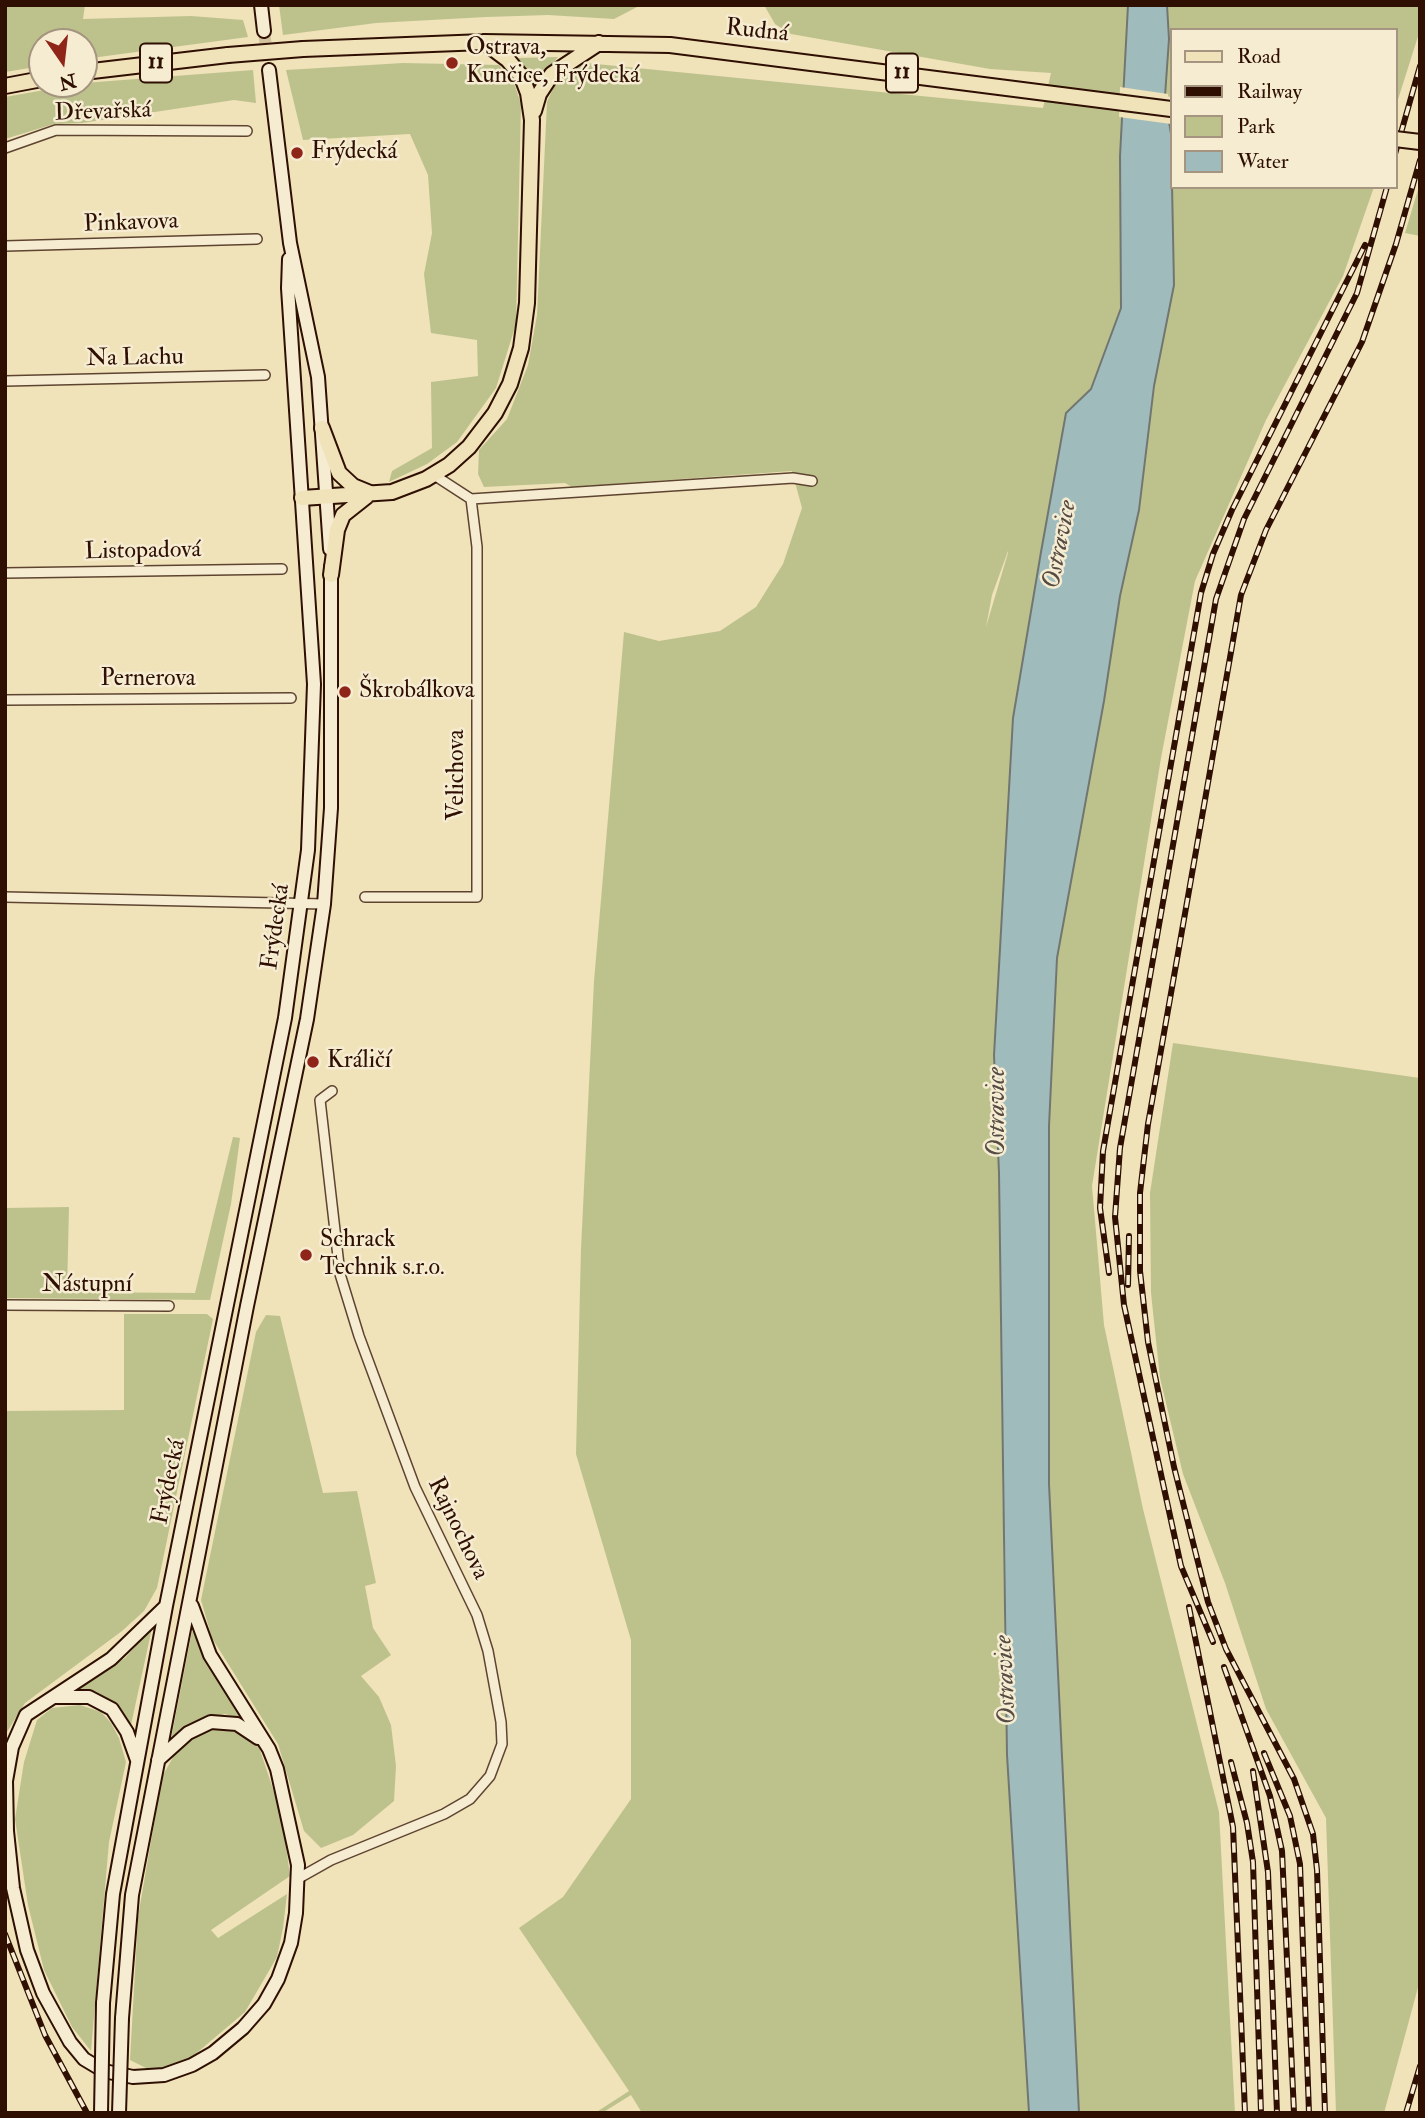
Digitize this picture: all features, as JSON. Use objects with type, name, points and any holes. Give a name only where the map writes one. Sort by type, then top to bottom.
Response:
[{"type":"main road","points":[[261,5],[264,31]]},
{"type":"main road","points":[[302,498],[401,490],[434,475],[457,458],[487,425],[506,393],[517,361],[527,303],[532,120],[528,93],[519,73],[484,42]]},
{"type":"main road","name":"Rudná","points":[[98,70],[303,49],[484,42],[602,42],[776,57],[1170,109]]},
{"type":"main road","points":[[532,120],[539,94],[552,74],[575,56],[602,42]]},
{"type":"main road","name":"Frýdecká","points":[[119,2113],[122,2018],[132,1895],[305,1029],[324,904],[332,769],[331,575],[327,497],[318,377],[290,243],[269,70]]},
{"type":"main road","points":[[5,86],[28,82]]},
{"type":"main road","points":[[1397,139],[1420,142]]},
{"type":"main road","name":"Frýdecká","points":[[101,2113],[103,2003],[113,1894],[166,1606],[285,1018],[302,902],[311,806],[314,684],[288,289],[290,243]]},
{"type":"main road","points":[[322,428],[339,473],[353,486],[372,494]]},
{"type":"main road","points":[[331,575],[337,530],[343,515],[358,500],[372,494]]},
{"type":"main road","points":[[166,1606],[111,1659],[50,1697],[24,1717],[12,1747],[6,1790],[10,1865],[20,1924],[37,1978],[70,2042],[93,2066],[124,2076],[164,2075],[203,2060],[243,2028],[273,1990],[285,1962],[294,1928],[299,1878],[287,1804],[269,1749],[210,1655],[190,1600]]},
{"type":"main road","points":[[50,1697],[89,1697],[113,1709],[127,1732],[137,1761]]},
{"type":"main road","points":[[157,1760],[195,1729],[215,1721],[242,1726],[269,1749]]},
{"type":"street","name":"Dřevařská","points":[[5,148],[56,130],[247,131]]},
{"type":"street","name":"Pinkavova","points":[[5,246],[257,240]]},
{"type":"street","name":"Na Lachu","points":[[5,381],[265,375]]},
{"type":"street","points":[[434,475],[471,499],[793,478],[812,481]]},
{"type":"street","name":"Velichova","points":[[365,897],[477,897],[477,547],[471,499]]},
{"type":"street","name":"Listopadová","points":[[5,573],[282,569]]},
{"type":"street","name":"Pernerova","points":[[5,700],[290,698]]},
{"type":"street","points":[[5,897],[324,904]]},
{"type":"street","name":"Rajnochova","points":[[299,1878],[331,1860],[444,1814],[470,1799],[490,1776],[502,1744],[501,1722],[488,1651],[477,1615],[415,1488],[359,1336],[340,1274],[320,1100],[332,1090]]},
{"type":"street","name":"Nástupní","points":[[5,1305],[169,1306]]},
{"type":"green space","points":[[5,5],[85,5],[83,19],[191,16],[243,20],[248,37],[98,57],[98,28],[28,28],[28,68],[5,72]]},
{"type":"green space","points":[[279,5],[641,5],[614,19],[548,15],[486,17],[376,23],[283,35]]},
{"type":"green space","points":[[764,5],[1128,5],[1120,156],[1121,308],[1091,389],[1066,413],[1041,552],[1013,718],[994,1055],[999,1173],[1005,1688],[1029,2113],[642,2113],[631,2095],[602,2113],[595,2113],[629,2091],[519,1928],[563,1897],[631,1799],[631,1640],[576,1454],[581,1249],[594,981],[624,632],[659,641],[720,631],[756,607],[783,564],[802,508],[792,471],[572,487],[565,483],[484,487],[478,474],[479,450],[507,419],[528,365],[537,315],[547,102],[554,86],[567,73],[586,63],[1043,108],[1051,73],[990,69],[791,34],[775,24]],"holes":[[[1008,553],[986,627],[992,595]]]},
{"type":"green space","points":[[1167,5],[1420,5],[1420,30],[1397,103],[1397,28],[1170,28],[1170,97],[1165,96],[1169,39]]},
{"type":"green space","points":[[558,57],[534,86],[518,58]]},
{"type":"green space","points":[[403,63],[499,65],[514,83],[521,104],[516,324],[496,388],[457,442],[427,464],[389,482],[392,471],[432,448],[431,382],[478,376],[477,340],[431,333],[424,274],[432,233],[428,175],[410,134],[303,140],[286,70]]},
{"type":"green space","points":[[253,70],[256,103],[234,100],[82,123],[54,124],[5,139],[5,97],[28,93],[28,98],[98,98],[98,82]]},
{"type":"green space","points":[[1420,183],[1420,236],[1405,233]]},
{"type":"green space","points":[[1172,189],[1373,189],[1343,276],[1266,420],[1195,581],[1161,758],[1092,1186],[1104,1325],[1143,1509],[1219,1812],[1235,2113],[1079,2113],[1049,1484],[1049,1126],[1057,958],[1104,701],[1120,596],[1139,510],[1154,386],[1174,285]]},
{"type":"green space","points":[[1173,1043],[1420,1078],[1420,1980],[1384,2113],[1336,2113],[1326,1818],[1266,1709],[1225,1583],[1183,1474],[1160,1378],[1151,1293],[1150,1193]]},
{"type":"green space","points":[[233,1137],[240,1138],[231,1204],[210,1300],[5,1298],[5,1208],[69,1207],[67,1292],[195,1293]]},
{"type":"green space","points":[[124,1314],[207,1314],[213,1319],[157,1588],[144,1611],[122,1631],[25,1703],[5,1735],[5,1411],[124,1410]]},
{"type":"green space","points":[[266,1315],[280,1316],[323,1493],[357,1491],[376,1583],[365,1586],[373,1628],[391,1655],[361,1676],[379,1697],[391,1725],[396,1766],[394,1801],[353,1835],[321,1848],[304,1831],[278,1744],[212,1638],[201,1600],[256,1332]]},
{"type":"green space","points":[[152,1628],[131,1725],[116,1703],[95,1691],[74,1690],[125,1658]]},
{"type":"green space","points":[[192,1631],[215,1675],[248,1722],[225,1714],[203,1719],[171,1739]]},
{"type":"green space","points":[[80,1705],[101,1712],[111,1723],[126,1762],[109,1842],[91,2051],[72,2027],[44,1970],[28,1905],[15,1819],[24,1762],[37,1720],[52,1708]]},
{"type":"green space","points":[[216,1727],[238,1731],[258,1744],[282,1816],[290,1876],[211,1930],[218,1938],[287,1894],[283,1928],[277,1957],[245,2012],[186,2062],[152,2071],[130,2060],[138,1917],[162,1777],[177,1750],[197,1735]]},
{"type":"water","name":"Ostravice","points":[[1128,5],[1167,5],[1169,39],[1165,96],[1170,128],[1174,285],[1154,386],[1139,510],[1120,596],[1104,701],[1057,958],[1049,1126],[1049,1484],[1079,2113],[1029,2113],[1007,1755],[999,1173],[994,1055],[1013,718],[1066,413],[1091,389],[1121,308],[1120,156]]},
{"type":"pier","points":[[1120,87],[1168,94],[1170,124],[1119,117]]},
{"type":"tunnel","points":[[264,31],[269,70]]},
{"type":"railway","points":[[1397,147],[1420,66]]},
{"type":"railway","points":[[1325,2113],[1317,1870],[1313,1834],[1294,1779],[1226,1649],[1208,1602],[1174,1467],[1148,1342],[1140,1271],[1140,1193],[1148,1124],[1241,595],[1266,530],[1362,342],[1396,244],[1420,160]]},
{"type":"railway","points":[[1213,1642],[1181,1566],[1124,1305],[1115,1217],[1120,1148],[1216,599],[1244,519],[1357,293],[1386,189]]},
{"type":"railway","points":[[1109,1273],[1100,1208],[1103,1151],[1201,593],[1213,554],[1232,510],[1365,245]]},
{"type":"railway","points":[[1128,1285],[1129,1236]]},
{"type":"railway","points":[[1189,1607],[1233,1827],[1245,2113]]},
{"type":"railway","points":[[1224,1667],[1270,1796],[1282,1851],[1294,2113]]},
{"type":"railway","points":[[1264,1753],[1290,1816],[1300,1864],[1309,2113]]},
{"type":"railway","points":[[1231,1762],[1247,1823],[1253,1862],[1261,2113]]},
{"type":"railway","points":[[1253,1771],[1268,1872],[1277,2113]]},
{"type":"railway","points":[[5,1934],[45,2035],[87,2113]]},
{"type":"railway","points":[[1406,2113],[1420,2066]]},
{"type":"place","name":"Ostrava, Kunčice, Frýdecká","points":[[452,63]]},
{"type":"place","name":"Frýdecká","points":[[297,153]]},
{"type":"place","name":"Škrobálkova","points":[[345,692]]},
{"type":"place","name":"Králičí","points":[[313,1062]]},
{"type":"place","name":"Schrack Technik s.r.o.","points":[[306,1255]]}]
